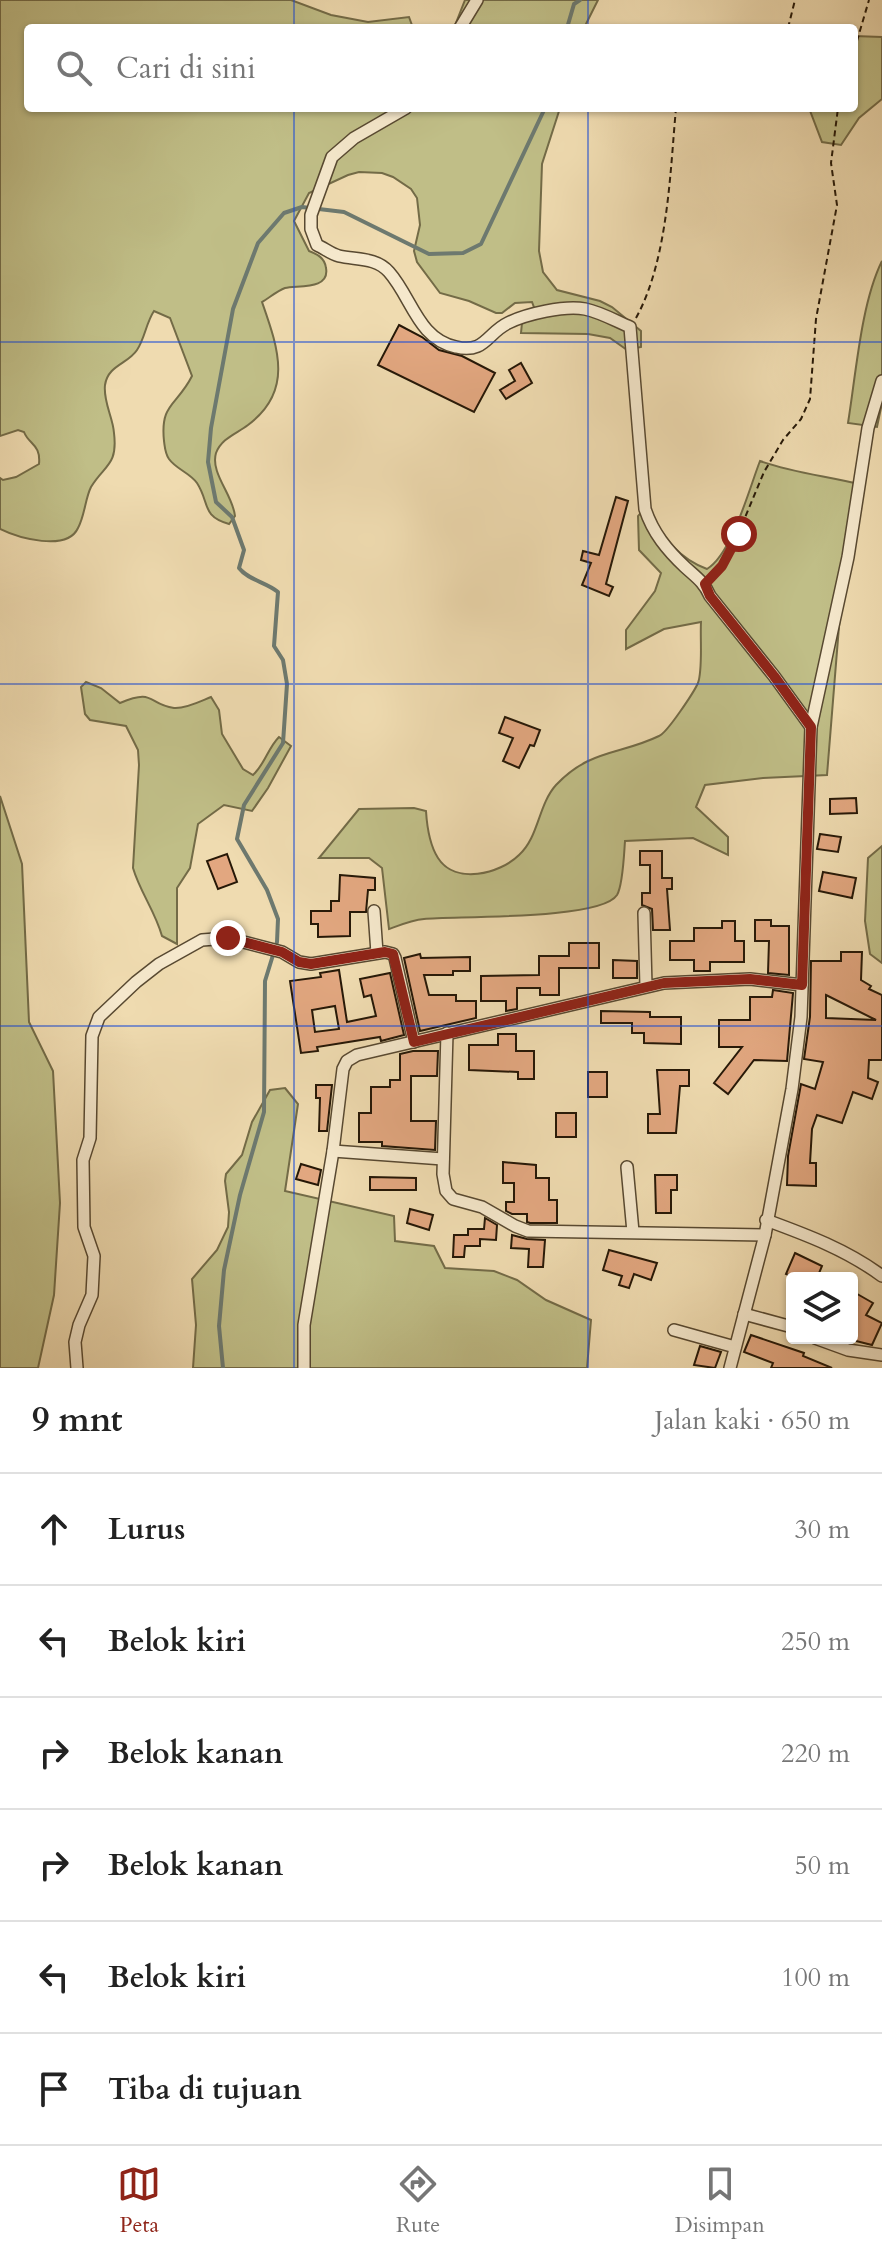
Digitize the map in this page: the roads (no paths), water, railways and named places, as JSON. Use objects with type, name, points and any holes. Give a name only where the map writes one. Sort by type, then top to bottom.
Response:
[{"type":"street","points":[[462,24],[477,0]]},
{"type":"street","points":[[399,112],[354,138],[332,157],[311,215],[311,229],[317,245],[338,255],[376,263],[389,271],[426,331],[455,347],[469,349],[481,346],[510,322],[538,312],[583,308],[630,327],[645,509],[653,530],[663,544],[705,584],[710,596],[811,727]]},
{"type":"street","points":[[730,1368],[765,1235],[792,1089],[801,1017],[811,727],[848,557],[868,428],[882,381]]},
{"type":"street","points":[[374,911],[377,953]]},
{"type":"street","points":[[644,913],[646,986]]},
{"type":"street","points":[[77,1368],[75,1342],[92,1295],[94,1256],[84,1227],[83,1160],[90,1138],[91,1048],[95,1024],[105,1009],[159,964],[202,940],[228,938],[282,952],[299,962],[317,964],[390,953],[395,958],[414,1042]]},
{"type":"street","points":[[304,1368],[304,1325],[344,1064],[357,1055],[646,986],[750,979],[802,985]]},
{"type":"street","points":[[447,1033],[443,1159],[444,1184],[448,1195],[492,1212],[522,1230],[765,1235]]},
{"type":"street","points":[[333,1151],[443,1159]]},
{"type":"street","points":[[627,1167],[633,1232]]},
{"type":"street","points":[[766,1220],[861,1260],[882,1276]]},
{"type":"street","points":[[744,1314],[786,1325]]},
{"type":"street","points":[[674,1330],[735,1347]]},
{"type":"street","points":[[832,1344],[882,1355]]},
{"type":"waterway","points":[[568,24],[574,4],[580,0]]},
{"type":"waterway","points":[[223,1368],[219,1326],[224,1270],[240,1195],[264,1112],[265,981],[277,942],[278,919],[267,890],[237,839],[244,805],[283,743],[287,684],[283,660],[274,646],[278,592],[239,568],[244,550],[232,517],[216,502],[208,462],[211,428],[233,309],[258,243],[284,213],[302,207],[344,212],[429,254],[463,253],[481,244],[543,112]]}]
